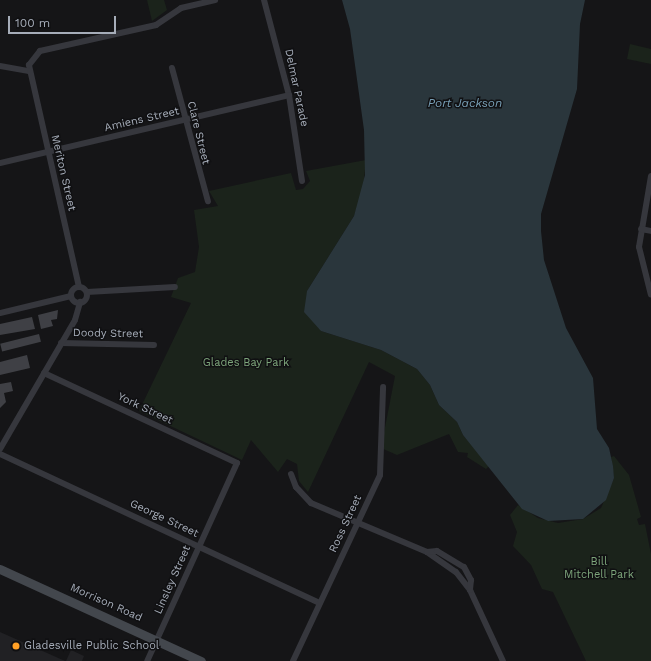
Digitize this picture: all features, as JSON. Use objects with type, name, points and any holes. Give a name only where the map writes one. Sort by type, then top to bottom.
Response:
[{"type":"street","name":"Meriton Street","points":[[79,287],[28,71],[29,64],[40,51],[156,25],[180,8],[215,0]]},
{"type":"street","name":"Delmar Parade","points":[[264,0],[289,95],[302,181]]},
{"type":"street","points":[[0,66],[28,71]]},
{"type":"street","name":"Clare Street","points":[[172,68],[208,201]]},
{"type":"street","name":"Amiens Street","points":[[0,163],[289,95]]},
{"type":"street","points":[[651,176],[641,229],[640,256],[651,295]]},
{"type":"street","points":[[641,229],[651,231]]},
{"type":"street","points":[[0,312],[71,296],[79,287],[87,292],[175,287]]},
{"type":"street","points":[[0,449],[75,320],[80,302],[87,292]]},
{"type":"street","points":[[71,296],[80,302]]},
{"type":"street","name":"Doody Street","points":[[61,343],[154,345]]},
{"type":"street","name":"York Street","points":[[44,373],[237,464]]},
{"type":"street","name":"Ross Street","points":[[293,661],[380,475],[383,387]]},
{"type":"street","name":"George Street","points":[[0,454],[319,603]]},
{"type":"street","name":"Linsley Street","points":[[147,661],[237,464]]},
{"type":"street","points":[[291,474],[296,487],[311,503],[427,552],[456,572],[470,590],[503,661]]},
{"type":"street","points":[[427,552],[437,551],[464,567],[471,580],[470,590]]},
{"type":"street","name":"Morrison Road","points":[[0,569],[201,661]]},
{"type":"shaded area","name":"Gladesville Public School","points":[[0,632],[65,661],[0,661]]},
{"type":"shaded area","name":"Gladesville Public School","points":[[71,650],[84,656],[82,661],[66,661]]},
{"type":"green space","points":[[147,0],[164,0],[167,10],[152,21]]},
{"type":"green space","points":[[630,44],[651,49],[651,64],[627,59]]},
{"type":"green space","name":"Glades Bay Park","points":[[366,160],[363,189],[354,216],[307,291],[321,331],[381,350],[417,369],[430,385],[439,405],[457,422],[463,435],[489,466],[486,469],[467,457],[468,453],[458,452],[449,434],[397,455],[381,448],[395,376],[369,362],[308,492],[299,481],[297,464],[287,459],[278,472],[251,440],[242,460],[139,411],[191,303],[171,297],[178,278],[195,272],[199,247],[194,210],[218,206],[209,191],[291,173],[296,190],[303,189],[310,181],[306,171]]},
{"type":"green space","name":"Bill Mitchell Park","points":[[614,456],[629,475],[641,517],[637,519],[639,525],[645,524],[651,554],[651,661],[586,661],[553,592],[542,589],[531,565],[513,546],[517,532],[510,515],[518,505],[538,518],[558,523],[583,519],[601,508],[614,478],[611,457]]},
{"type":"water","name":"Port Jackson","points":[[342,0],[585,0],[580,24],[577,89],[541,214],[544,260],[566,328],[593,378],[597,429],[609,448],[613,466],[614,478],[606,500],[583,519],[548,521],[522,509],[463,435],[457,422],[439,405],[430,385],[417,369],[381,350],[321,331],[304,312],[307,291],[354,216],[365,175],[364,130],[350,29]]},
{"type":"building","points":[[58,310],[57,319],[51,320],[53,326],[41,329],[38,315]]},
{"type":"building","points":[[32,317],[35,329],[0,335],[0,324]]},
{"type":"building","points":[[39,334],[41,342],[2,351],[0,344]]},
{"type":"building","points":[[27,355],[30,368],[0,375],[0,362]]},
{"type":"building","points":[[11,382],[13,391],[4,393],[6,402],[0,408],[0,384]]},
{"type":"place","name":"Gladesville Public School","points":[[16,646]]}]
